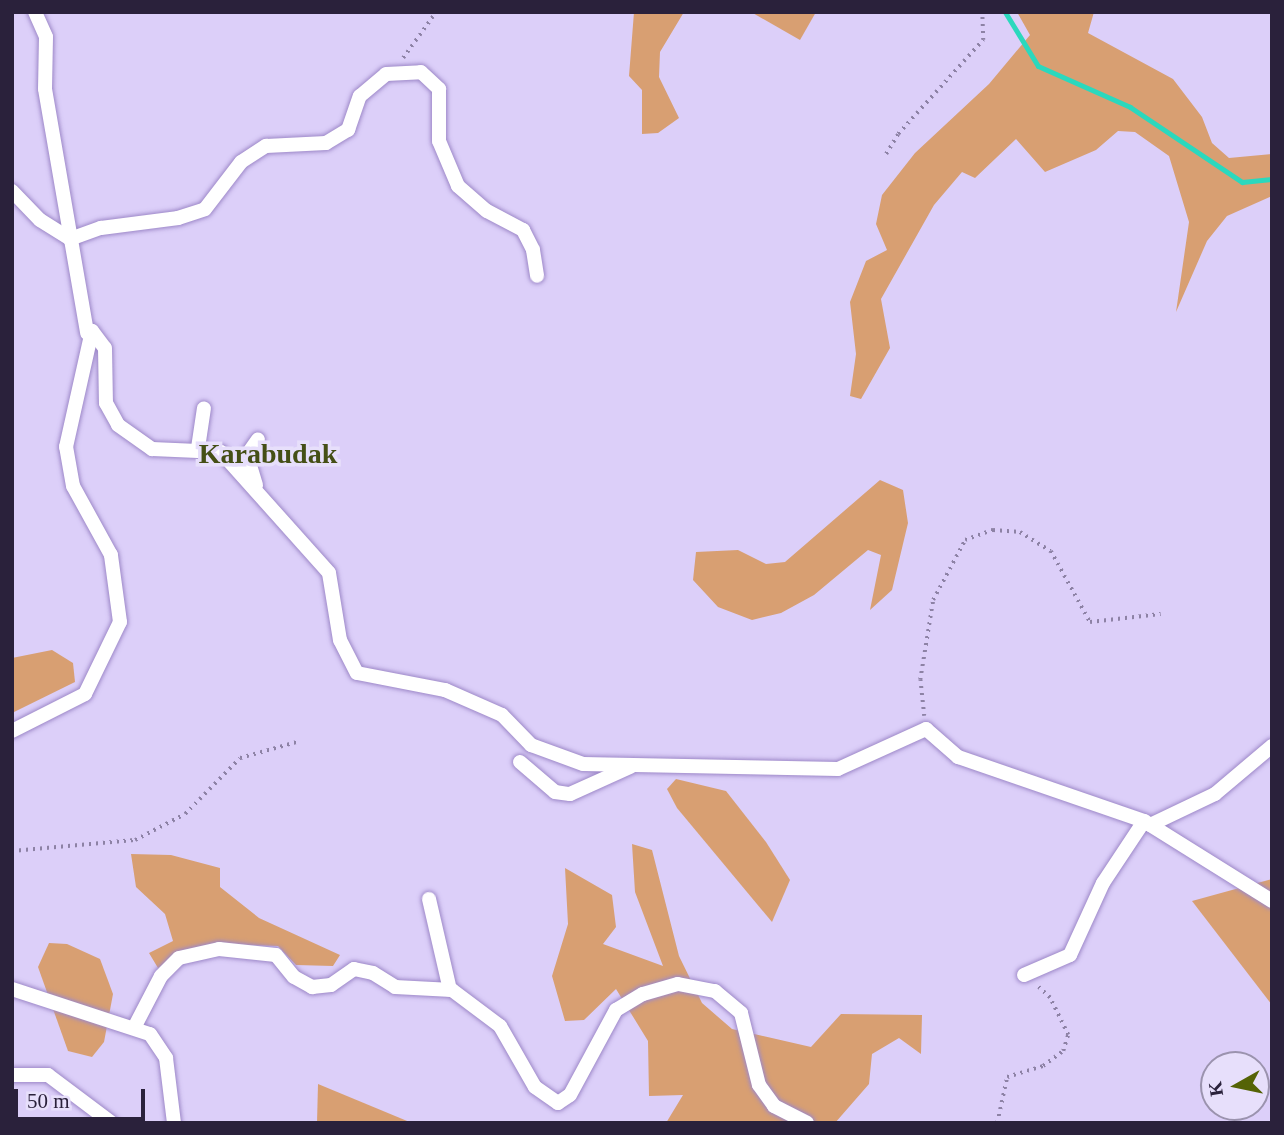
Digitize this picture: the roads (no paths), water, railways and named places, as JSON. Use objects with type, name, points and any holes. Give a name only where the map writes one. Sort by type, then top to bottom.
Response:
[{"type":"street","points":[[12,731],[85,694],[120,622],[111,555],[73,486],[66,447],[88,333],[45,89],[46,37],[35,12]]},
{"type":"street","points":[[71,239],[101,228],[178,218],[205,209],[242,162],[266,146],[326,143],[348,130],[360,96],[386,74],[422,72],[439,89],[439,141],[458,186],[487,211],[523,230],[533,250],[537,276]]},
{"type":"street","points":[[12,191],[40,220],[71,239]]},
{"type":"street","points":[[88,333],[97,332],[105,348],[106,402],[118,425],[152,449],[198,447],[221,452],[270,511],[329,573],[340,640],[357,673],[445,690],[502,715],[531,745],[583,764],[838,769],[926,729],[958,757],[1147,823],[1272,901]]},
{"type":"street","points":[[198,447],[204,408]]},
{"type":"street","points":[[258,439],[247,455],[249,473],[270,511]]},
{"type":"street","points":[[1024,975],[1070,956],[1102,883],[1147,823],[1214,794],[1272,746]]},
{"type":"street","points":[[520,762],[555,792],[570,794],[638,763]]},
{"type":"street","points":[[429,899],[450,990]]},
{"type":"street","points":[[135,1026],[161,975],[179,958],[219,949],[276,955],[294,977],[312,987],[331,985],[354,969],[373,973],[395,987],[450,990],[500,1026],[535,1087],[558,1103],[570,1095],[616,1010],[643,994],[678,984],[715,991],[741,1013],[759,1085],[775,1106],[807,1123]]},
{"type":"street","points":[[12,989],[98,1020],[135,1026],[150,1034],[166,1058],[174,1123]]},
{"type":"street","points":[[12,1075],[48,1075],[112,1123]]},
{"type":"waterway","points":[[1005,12],[1038,66],[1130,107],[1242,182],[1272,179]]},
{"type":"district","name":"Karabudak","points":[[268,454]]}]
